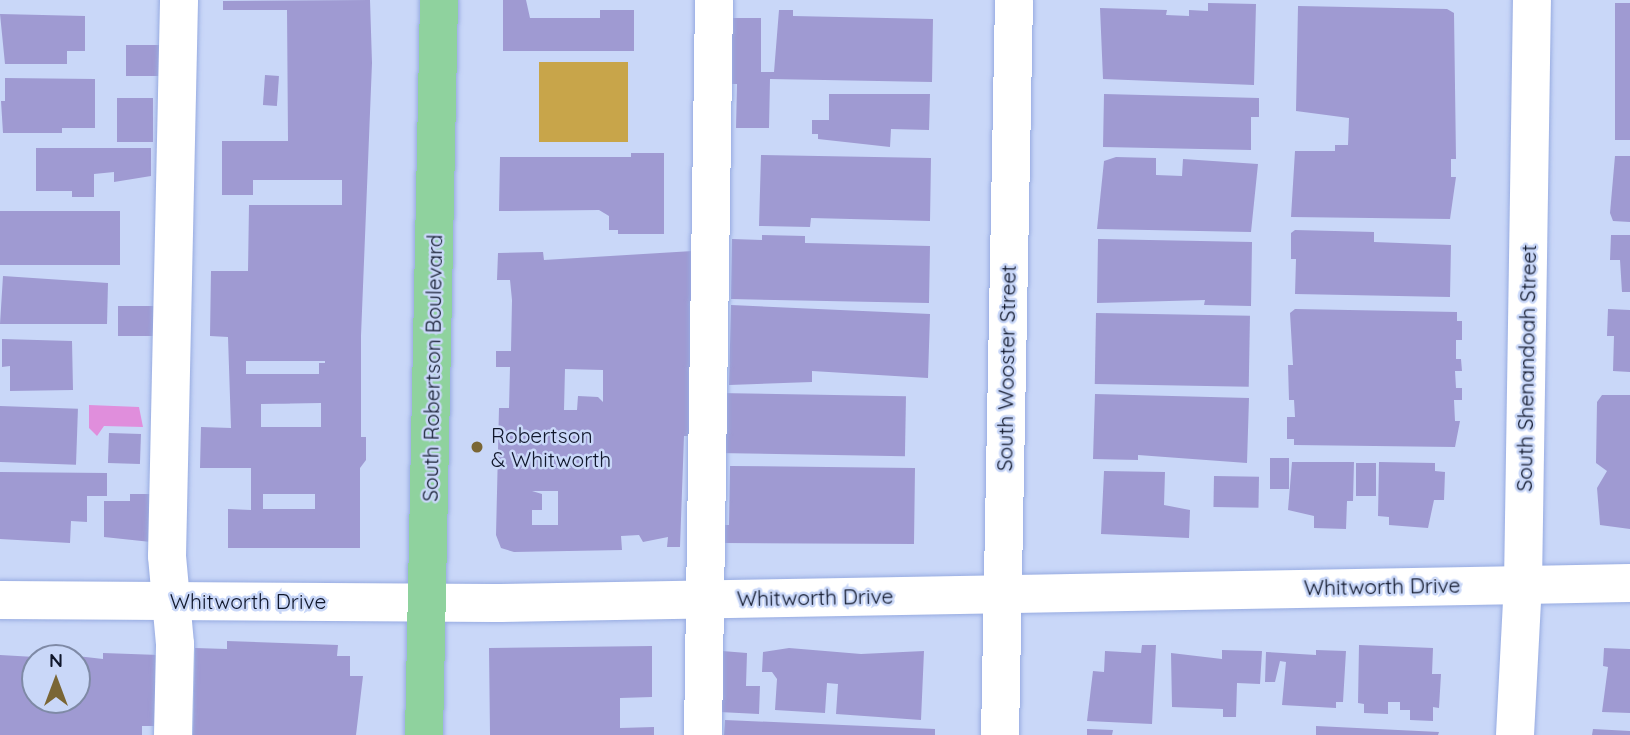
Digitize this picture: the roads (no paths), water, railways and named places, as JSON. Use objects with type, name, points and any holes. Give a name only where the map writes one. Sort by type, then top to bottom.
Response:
[{"type":"main road","name":"South Robertson Boulevard","points":[[424,735],[439,0]]},
{"type":"street","points":[[173,735],[175,644],[167,542],[179,0]]},
{"type":"street","points":[[703,735],[714,0]]},
{"type":"street","name":"South Wooster Street","points":[[1000,735],[1014,0]]},
{"type":"street","name":"South Shenandoah Street","points":[[1516,735],[1523,584],[1532,0]]},
{"type":"street","name":"Whitworth Drive","points":[[0,600],[707,599],[1630,583]]},
{"type":"place","name":"Robertson & Whitworth","points":[[477,447]]}]
